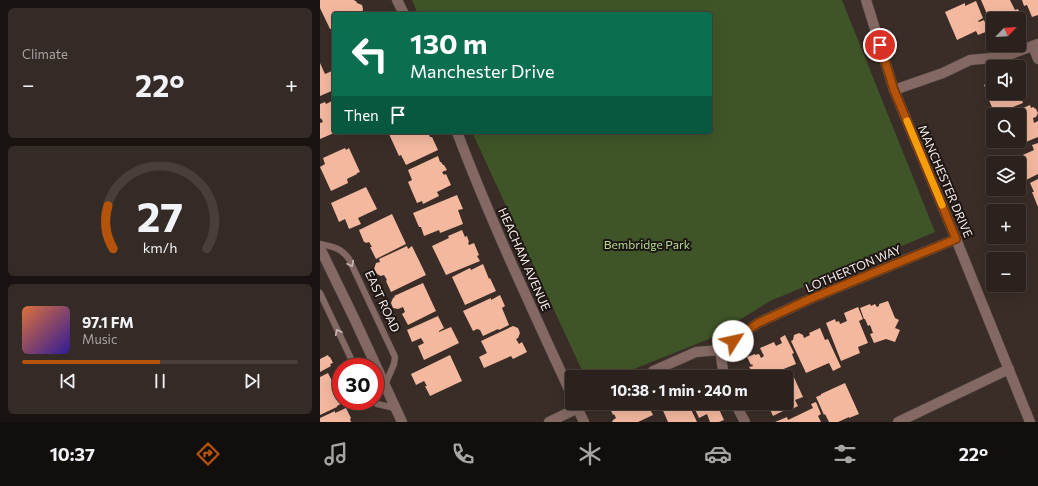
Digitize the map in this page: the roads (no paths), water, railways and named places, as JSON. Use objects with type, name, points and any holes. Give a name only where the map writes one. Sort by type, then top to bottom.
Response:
[{"type":"street","points":[[397,0],[403,12]]},
{"type":"street","name":"MANCHESTER DRIVE","points":[[866,0],[894,90],[1030,422]]},
{"type":"street","points":[[894,90],[943,72],[970,60],[1003,57],[1035,45],[1038,59]]},
{"type":"street","name":"HEACHAM AVENUE","points":[[458,134],[474,177],[565,381]]},
{"type":"street","name":"LOTHERTON WAY","points":[[720,350],[758,323],[810,299],[956,239]]},
{"type":"street","points":[[320,248],[402,422]]},
{"type":"street","points":[[655,370],[696,352],[720,350],[723,370]]},
{"type":"street","points":[[898,422],[1008,369]]},
{"type":"street","points":[[549,422],[569,410]]},
{"type":"street","points":[[578,410],[584,422]]},
{"type":"street","points":[[739,410],[745,422]]},
{"type":"lane","name":"EAST ROAD","points":[[320,244],[337,248],[349,259],[395,357],[394,364],[385,385]]},
{"type":"lane","points":[[320,293],[351,358]]},
{"type":"lane","points":[[384,405],[396,408]]},
{"type":"park label","name":"Bembridge Park","points":[[647,244]]}]
